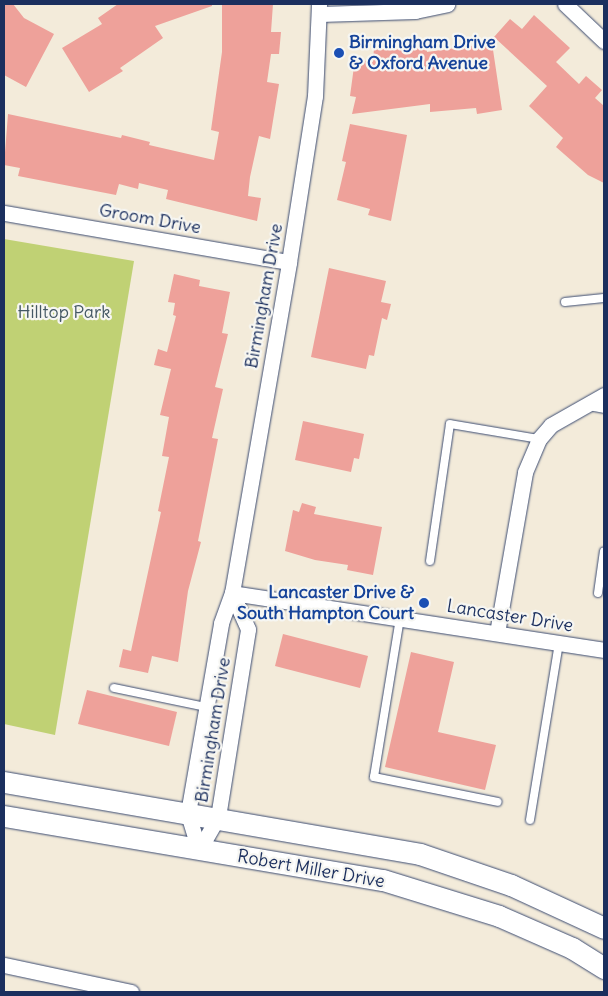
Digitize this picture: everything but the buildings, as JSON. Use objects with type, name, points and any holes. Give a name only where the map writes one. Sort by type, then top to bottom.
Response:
[{"type":"main road","name":"Robert Miller Drive","points":[[4,782],[218,817],[420,854],[511,885],[604,928]]},
{"type":"main road","name":"Robert Miller Drive","points":[[4,816],[383,880],[499,916],[572,948],[604,968]]},
{"type":"street","points":[[320,9],[415,11],[447,4]]},
{"type":"street","points":[[565,4],[604,41]]},
{"type":"street","name":"Birmingham Drive","points":[[199,850],[188,813],[221,623],[232,593],[289,262],[315,96],[320,9]]},
{"type":"street","name":"Groom Drive","points":[[4,213],[289,262]]},
{"type":"street","points":[[497,634],[525,472],[539,439],[551,424],[604,395]]},
{"type":"street","name":"Birmingham Drive","points":[[199,850],[218,817],[248,629],[232,593]]},
{"type":"street","name":"Lancaster Drive","points":[[232,593],[604,650]]},
{"type":"street","points":[[4,964],[130,992]]},
{"type":"lane","points":[[564,302],[604,298]]},
{"type":"lane","points":[[584,405],[604,409]]},
{"type":"lane","points":[[430,561],[450,424],[539,439]]},
{"type":"lane","points":[[598,593],[604,551]]},
{"type":"lane","points":[[400,618],[374,777],[498,802]]},
{"type":"lane","points":[[530,820],[559,643]]},
{"type":"lane","points":[[114,688],[206,707]]},
{"type":"green space","name":"Hilltop Park","points":[[4,239],[134,261],[55,735],[4,724]]},
{"type":"place","name":"Birmingham Drive & Oxford Avenue","points":[[339,53]]},
{"type":"place","name":"Lancaster Drive & South Hampton Court","points":[[424,603]]}]
